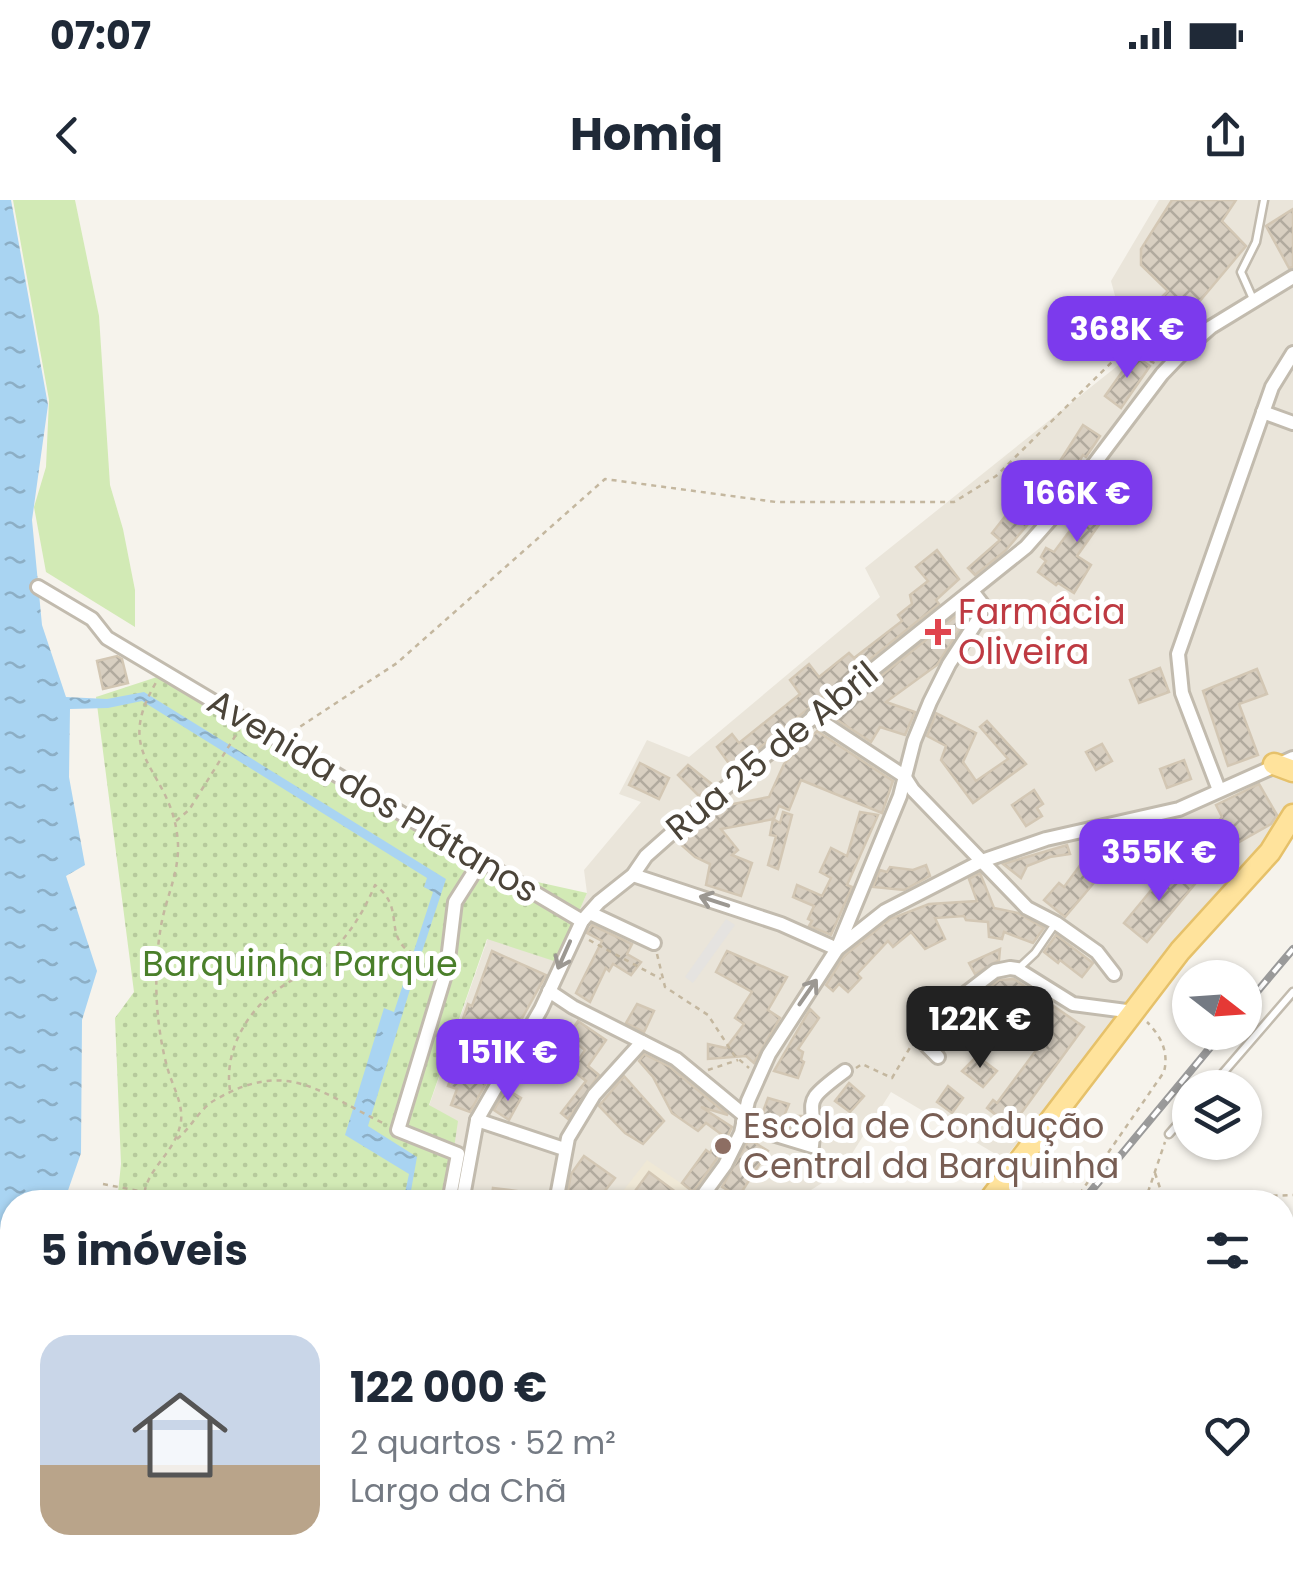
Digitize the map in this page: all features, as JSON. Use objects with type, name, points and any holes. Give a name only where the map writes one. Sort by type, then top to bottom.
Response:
[{"type":"main road","points":[[997,1190],[1180,951],[1255,869],[1293,815]]},
{"type":"main road","points":[[1255,869],[1293,839]]},
{"type":"street","name":"Rua 25 de Abril","points":[[582,922],[672,832],[1026,547],[1064,504],[1166,370],[1211,327],[1293,277]]},
{"type":"street","points":[[1218,790],[1182,692],[1178,654],[1263,412],[1277,378],[1293,354]]},
{"type":"street","points":[[1263,412],[1293,423]]},
{"type":"street","name":"Avenida dos Plátanos","points":[[38,587],[92,619],[106,638],[582,922],[654,943]]},
{"type":"street","points":[[706,1190],[741,1133],[758,1076],[795,1010],[837,950],[900,796],[930,702],[982,611],[982,604],[972,591]]},
{"type":"street","points":[[813,716],[904,776],[913,790],[1028,908],[1097,952],[1114,974]]},
{"type":"street","points":[[837,950],[886,911],[982,862],[1046,839],[1179,808],[1286,764]]},
{"type":"street","points":[[451,1190],[458,1154],[398,1130],[447,968],[455,902],[481,861]]},
{"type":"street","points":[[634,874],[780,924],[837,950]]},
{"type":"street","points":[[464,1190],[476,1120],[550,991],[582,922]]},
{"type":"street","points":[[932,1053],[917,1036],[996,971],[1017,970],[1072,1004],[1134,1012]]},
{"type":"street","points":[[550,991],[573,1007],[676,1059],[756,1129],[812,1146],[810,1105],[818,1091],[845,1071]]},
{"type":"street","points":[[558,1190],[564,1149],[594,1095],[642,1042]]},
{"type":"street","points":[[476,1120],[564,1149]]},
{"type":"lane","points":[[1252,299],[1241,272],[1256,242],[1264,200]]},
{"type":"lane","points":[[1017,970],[1056,923]]},
{"type":"lane","points":[[1226,1070],[1293,992]]},
{"type":"lane","points":[[1169,1134],[1172,1131]]},
{"type":"path","points":[[280,740],[397,664],[604,479],[776,502],[954,502],[996,476],[1120,354],[1130,351],[1166,370]]},
{"type":"path","points":[[150,694],[142,706],[138,739],[175,822],[176,870],[161,924],[157,1015],[168,1070],[180,1104],[177,1139]]},
{"type":"path","points":[[175,822],[188,810],[230,744]]},
{"type":"path","points":[[230,1090],[227,1072],[231,1056],[249,1018],[262,1002],[337,946],[365,910],[376,885],[392,905],[397,936],[405,950],[423,956]]},
{"type":"path","points":[[582,922],[664,981]]},
{"type":"path","points":[[654,943],[665,987],[708,1015],[740,1060],[694,1074]]},
{"type":"path","points":[[1083,1190],[1166,1066],[1161,1039],[1134,1012]]},
{"type":"path","points":[[845,1071],[862,1064],[892,1078],[917,1036]]},
{"type":"path","points":[[144,1190],[177,1139],[212,1101],[260,1080],[319,1088],[374,1119]]},
{"type":"path","points":[[1151,1190],[1169,1134]]},
{"type":"path","points":[[1155,1173],[1160,1190]]},
{"type":"path","points":[[103,1184],[130,1190]]},
{"type":"shaded area","points":[[1159,200],[1293,200],[1293,833],[1266,840],[1004,1159],[891,1092],[841,1171],[811,1190],[444,1190],[429,1106],[488,938],[556,961],[587,893],[584,870],[641,802],[619,794],[647,740],[689,757],[880,597],[865,568],[1131,355],[1111,281]]},
{"type":"shaded area","points":[[726,919],[735,925],[693,983],[685,977]]},
{"type":"shaded area","points":[[647,1160],[688,1188],[686,1190],[624,1190]]},
{"type":"green space","points":[[13,200],[75,200],[99,316],[110,485],[135,590],[135,627],[46,572],[34,507],[46,467],[49,400]]},
{"type":"green space","name":"Barquinha Parque","points":[[160,676],[478,869],[587,893],[557,962],[487,939],[429,1105],[458,1121],[448,1190],[118,1190],[121,1164],[115,1018],[134,992],[96,697]]},
{"type":"water","points":[[0,200],[11,200],[48,405],[32,520],[42,625],[66,697],[107,699],[144,692],[446,879],[420,958],[423,962],[416,970],[368,1126],[417,1157],[411,1190],[406,1190],[409,1174],[345,1135],[384,1008],[394,1012],[433,892],[424,887],[427,878],[142,701],[108,708],[70,709],[69,777],[85,865],[66,876],[97,971],[82,1020],[81,1153],[68,1190],[0,1190]]},
{"type":"building","points":[[1172,200],[1236,200],[1222,221],[1246,246],[1199,302],[1201,305],[1191,315],[1198,323],[1184,335],[1155,304],[1168,291],[1141,265],[1141,249]]},
{"type":"building","points":[[1293,209],[1293,267],[1289,268],[1266,226]]},
{"type":"building","points":[[1134,355],[1150,366],[1121,408],[1105,396]]},
{"type":"building","points":[[1083,425],[1100,436],[1086,457],[1083,455],[1078,464],[1075,462],[1054,494],[1005,551],[975,575],[968,568],[1000,540],[992,533],[1022,495],[1018,492],[1044,462],[1055,469]]},
{"type":"building","points":[[1105,490],[1122,504],[1112,516],[1108,512],[1077,556],[1091,565],[1074,593],[1038,572],[1046,561],[1041,557],[1046,548],[1054,552],[1097,494],[1100,496]]},
{"type":"building","points":[[937,550],[959,579],[936,600],[939,604],[733,769],[717,747],[732,734],[739,743],[800,694],[790,680],[809,664],[819,677],[849,653],[854,658],[902,621],[898,615],[912,604],[910,595],[928,581],[916,567]]},
{"type":"building","points":[[967,607],[971,612],[937,665],[886,702],[915,712],[905,735],[880,727],[871,742],[831,716]]},
{"type":"building","points":[[117,656],[122,659],[128,683],[103,689],[97,661]]},
{"type":"building","points":[[1160,668],[1169,692],[1139,703],[1130,680]]},
{"type":"building","points":[[1257,669],[1267,694],[1239,704],[1258,755],[1228,766],[1203,691]]},
{"type":"building","points":[[936,713],[976,733],[963,762],[976,781],[1008,759],[980,727],[987,721],[1026,764],[973,803],[941,760],[946,746],[927,736]]},
{"type":"building","points":[[817,731],[893,781],[882,813],[801,780],[789,810],[779,806],[774,819],[721,829],[738,850],[732,855],[752,863],[741,896],[706,885],[710,864],[677,841],[718,807],[769,797],[784,764]]},
{"type":"building","points":[[1102,744],[1112,761],[1096,770],[1086,752]]},
{"type":"building","points":[[1184,760],[1191,779],[1167,788],[1160,769]]},
{"type":"building","points":[[640,763],[669,778],[659,799],[629,785]]},
{"type":"building","points":[[688,765],[713,785],[699,796],[678,775]]},
{"type":"building","points":[[1259,784],[1277,815],[1271,824],[1212,863],[1195,848],[1222,817],[1216,805]]},
{"type":"building","points":[[1034,790],[1043,804],[1037,808],[1042,816],[1026,826],[1012,805]]},
{"type":"building","points":[[783,812],[792,815],[778,869],[768,865],[776,836],[770,835],[773,819],[780,823]]},
{"type":"building","points":[[860,812],[878,815],[847,885],[852,887],[831,935],[809,926],[814,906],[793,897],[797,885],[822,896],[831,878],[820,872],[831,848],[847,856]]},
{"type":"building","points":[[1067,845],[1070,854],[1027,866],[1021,878],[1003,864]]},
{"type":"building","points":[[1081,864],[1098,878],[1065,917],[1044,900],[1059,883],[1064,887]]},
{"type":"building","points":[[926,865],[930,876],[904,890],[873,887],[880,870],[913,870]]},
{"type":"building","points":[[1172,865],[1195,884],[1147,942],[1124,923]]},
{"type":"building","points":[[980,873],[994,908],[1018,913],[1044,928],[1033,943],[1004,932],[1002,939],[989,937],[988,922],[966,920],[964,916],[935,918],[945,939],[925,949],[911,932],[893,947],[888,941],[857,974],[861,978],[848,992],[839,984],[833,991],[826,985],[844,956],[890,919],[929,904],[977,901],[969,879]]},
{"type":"building","points":[[592,925],[632,944],[627,954],[641,962],[631,975],[613,964],[609,971],[606,968],[590,1002],[576,993],[602,941],[587,933]]},
{"type":"building","points":[[1056,935],[1093,963],[1082,977],[1044,952]]},
{"type":"building","points":[[1000,949],[999,960],[975,974],[969,963]]},
{"type":"building","points":[[492,951],[546,975],[470,1112],[451,1105],[457,1089],[448,1086],[453,1072],[477,1080],[491,1054],[484,1050],[488,1044],[459,1031]]},
{"type":"building","points":[[727,951],[787,977],[768,1010],[780,1018],[754,1063],[746,1056],[708,1059],[708,1044],[726,1048],[744,1024],[735,1018],[752,992],[716,972]]},
{"type":"building","points":[[1014,979],[1084,1027],[1011,1127],[987,1108],[993,1100],[997,1103],[1046,1037],[1034,1028],[1030,1033],[982,993],[999,980]]},
{"type":"building","points":[[637,1004],[654,1011],[644,1032],[626,1023]]},
{"type":"building","points":[[810,1009],[819,1018],[798,1049],[803,1052],[804,1062],[798,1078],[774,1071]]},
{"type":"building","points":[[952,1017],[969,1031],[958,1042],[949,1036],[940,1045],[931,1036]]},
{"type":"building","points":[[578,1021],[606,1040],[588,1066],[599,1075],[568,1119],[561,1113],[586,1081],[572,1070],[585,1050],[567,1037]]},
{"type":"building","points":[[545,1022],[562,1032],[544,1060],[530,1052]]},
{"type":"building","points":[[644,1054],[670,1067],[728,1115],[701,1107],[732,1127],[716,1160],[694,1190],[682,1183],[706,1150],[710,1153],[721,1134],[706,1123],[698,1131],[672,1113],[653,1077],[639,1061]]},
{"type":"building","points":[[977,1056],[997,1071],[983,1087],[962,1071]]},
{"type":"building","points":[[624,1076],[664,1121],[643,1144],[625,1133],[599,1106]]},
{"type":"building","points":[[849,1083],[864,1096],[850,1112],[835,1101]]},
{"type":"building","points":[[948,1086],[963,1098],[952,1113],[937,1102]]},
{"type":"building","points":[[506,1089],[521,1098],[509,1120],[494,1110]]},
{"type":"building","points":[[768,1098],[789,1104],[784,1116],[803,1116],[803,1133],[760,1120]]},
{"type":"building","points":[[749,1139],[768,1151],[743,1190],[722,1187]]},
{"type":"building","points":[[584,1156],[615,1178],[606,1190],[568,1190],[571,1174]]},
{"type":"building","points":[[649,1172],[673,1190],[636,1190]]},
{"type":"railway","points":[[1262,986],[1293,949]]},
{"type":"railway","points":[[1092,1190],[1208,1050]]},
{"type":"place","name":"Farmácia Oliveira","points":[[938,632]]},
{"type":"place","name":"Escola de Condução Central da Barquinha","points":[[723,1146]]}]
